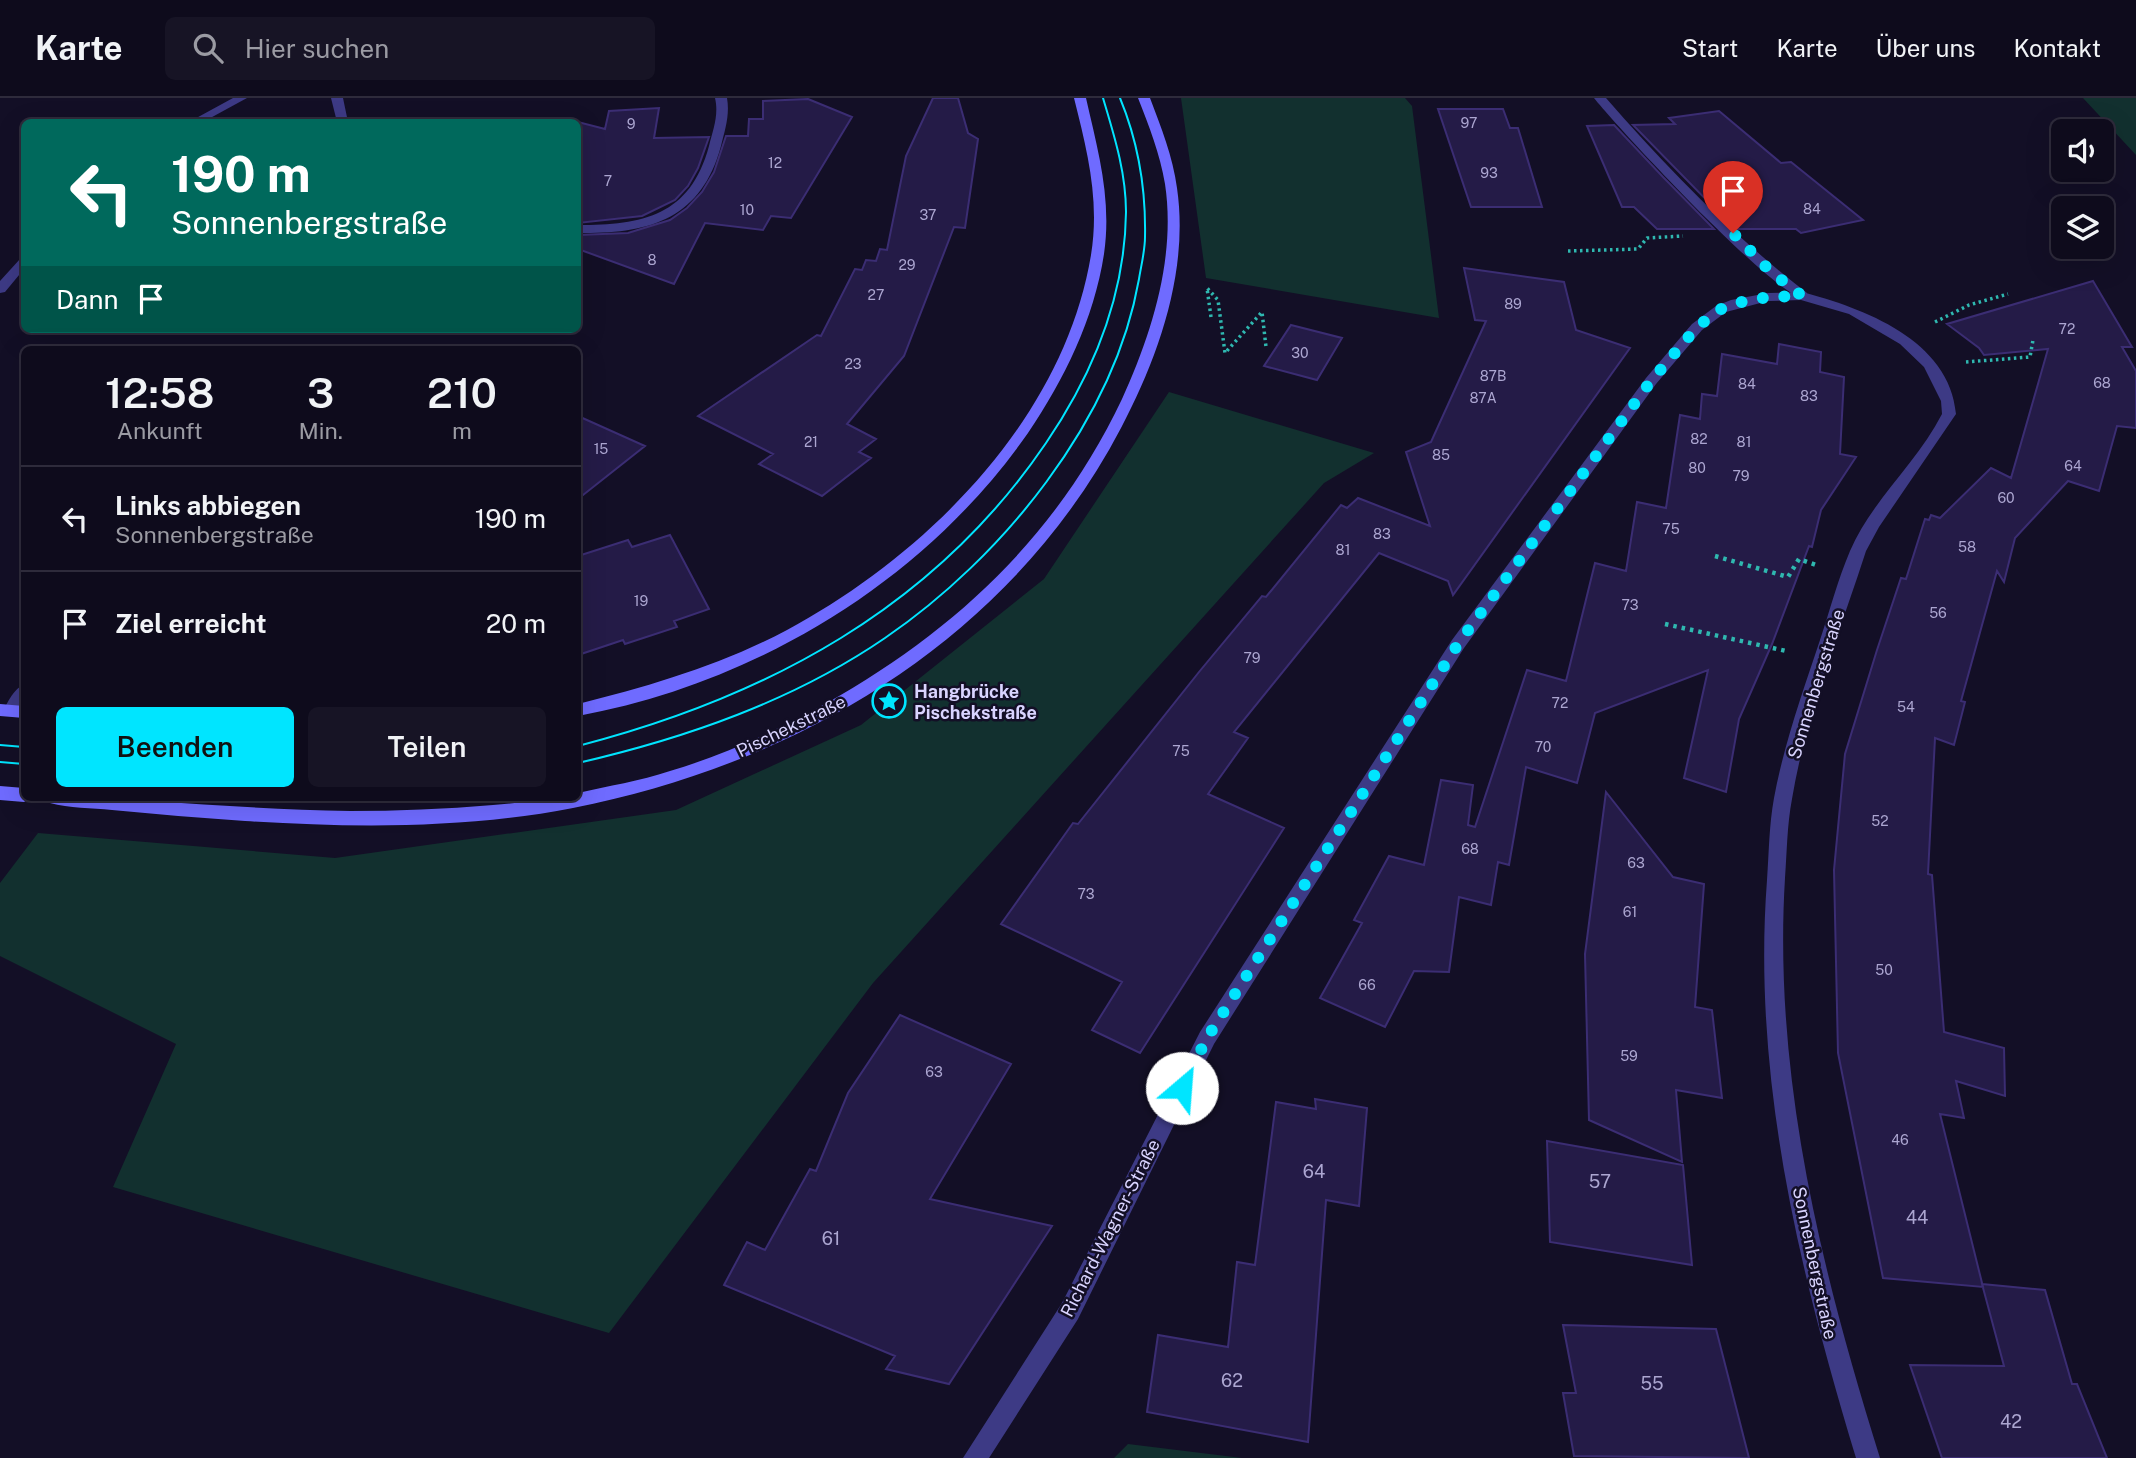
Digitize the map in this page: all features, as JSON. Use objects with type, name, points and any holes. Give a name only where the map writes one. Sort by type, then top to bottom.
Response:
[{"type":"main road","points":[[581,709],[660,688],[719,666],[817,620],[905,558],[966,501],[1007,452],[1031,420],[1059,372],[1083,317],[1093,279],[1101,209],[1100,170],[1095,144],[1080,98]]},
{"type":"main road","name":"Pischekstraße","points":[[581,800],[656,782],[712,764],[774,738],[833,707],[907,662],[943,636],[984,601],[1025,556],[1095,463],[1134,387],[1159,323],[1172,221],[1171,191],[1154,122],[1144,98]]},
{"type":"main road","points":[[0,793],[21,795]]},
{"type":"main road","name":"Pischekstraße","points":[[87,801],[209,813],[379,819],[522,809],[576,801]]},
{"type":"street","points":[[201,119],[242,98]]},
{"type":"street","points":[[337,98],[342,119]]},
{"type":"street","points":[[581,229],[598,230],[647,220],[672,211],[690,197],[703,182],[708,169],[723,117],[721,98]]},
{"type":"street","name":"Sonnenbergstraße","points":[[1600,98],[1655,161],[1770,271],[1802,296],[1854,311],[1890,330],[1920,352],[1942,385],[1949,414],[1944,426],[1872,525],[1858,551],[1795,744],[1785,788],[1774,884],[1772,974],[1780,1082],[1812,1261],[1834,1349],[1868,1458]]},
{"type":"street","points":[[0,289],[21,265]]},
{"type":"street","name":"Richard-Wagner-Straße","points":[[975,1458],[1070,1311],[1207,1038],[1458,644],[1651,381],[1697,327],[1710,315],[1737,303],[1768,297],[1802,296]]},
{"type":"path","points":[[1569,251],[1638,249],[1647,238],[1733,233]]},
{"type":"path","points":[[1211,317],[1207,288],[1218,300],[1225,353],[1262,312],[1266,347]]},
{"type":"path","points":[[1932,324],[1969,304],[2008,295]]},
{"type":"path","points":[[1930,365],[2030,358],[2033,340]]},
{"type":"path","points":[[1715,556],[1788,577],[1799,559]]},
{"type":"path","points":[[1665,624],[1824,659]]},
{"type":"green space","points":[[1181,98],[1405,98],[1412,106],[1439,318],[1206,278]]},
{"type":"green space","points":[[2083,98],[2136,98],[2136,155],[2114,131],[2114,119],[2103,119]]},
{"type":"green space","points":[[1169,392],[1374,453],[1324,483],[873,983],[609,1333],[113,1187],[176,1044],[0,956],[0,883],[38,833],[335,858],[676,810],[861,725],[1044,579]]},
{"type":"green space","points":[[1128,1444],[1242,1458],[1114,1458]]},
{"type":"building","points":[[933,98],[958,98],[968,133],[978,139],[965,228],[954,227],[904,356],[847,424],[876,439],[859,452],[871,458],[822,496],[759,464],[773,454],[698,416],[817,335],[821,336],[855,269],[862,270],[866,260],[876,261],[880,249],[887,250],[906,156]]},
{"type":"building","points":[[808,99],[852,117],[791,218],[771,216],[763,230],[705,223],[674,284],[581,250],[581,235],[628,233],[670,220],[687,208],[702,192],[714,172],[726,136],[748,136],[749,119],[763,119],[763,101]]},
{"type":"building","points":[[659,108],[654,138],[709,137],[698,168],[688,186],[675,200],[642,216],[581,223],[581,123],[605,129],[609,111]]},
{"type":"building","points":[[1438,109],[1503,109],[1510,128],[1518,128],[1542,207],[1471,207]]},
{"type":"building","points":[[1719,111],[1781,163],[1791,162],[1863,220],[1801,233],[1796,229],[1738,229],[1742,192],[1724,218],[1633,125],[1675,124],[1669,118]]},
{"type":"building","points":[[1614,125],[1714,229],[1657,229],[1634,207],[1622,207],[1587,126]]},
{"type":"building","points":[[1464,268],[1564,282],[1576,330],[1630,348],[1453,595],[1448,581],[1379,553],[1234,732],[1248,738],[1208,794],[1284,828],[1140,1053],[1092,1030],[1122,982],[1001,924],[1073,823],[1078,824],[1199,672],[1262,596],[1266,597],[1341,505],[1347,508],[1358,498],[1430,526],[1406,452],[1431,442],[1486,321],[1475,320]]},
{"type":"building","points":[[2093,281],[2132,347],[2122,347],[2136,371],[2136,428],[2117,426],[2099,491],[2068,481],[2015,538],[2004,582],[1997,571],[1961,701],[1965,702],[1954,745],[1935,738],[1928,874],[1932,875],[1944,1032],[2004,1048],[2005,1096],[1956,1081],[1964,1118],[1940,1114],[1983,1287],[1883,1278],[1838,1053],[1834,870],[1845,754],[1901,578],[1906,579],[1925,519],[1929,520],[1931,515],[1940,518],[1991,468],[2011,478],[2048,349],[1984,355],[1979,348],[1947,324]]},
{"type":"building","points":[[1291,325],[1342,338],[1317,380],[1264,366]]},
{"type":"building","points":[[1779,344],[1821,352],[1820,372],[1844,377],[1840,454],[1856,457],[1821,510],[1812,547],[1809,546],[1772,644],[1739,719],[1726,792],[1684,778],[1708,670],[1595,713],[1577,783],[1526,767],[1509,865],[1498,862],[1491,905],[1459,897],[1449,972],[1414,971],[1385,1027],[1320,998],[1362,923],[1354,920],[1389,856],[1424,865],[1441,780],[1473,785],[1468,825],[1475,827],[1527,670],[1566,681],[1595,563],[1626,571],[1637,502],[1666,508],[1680,415],[1700,419],[1702,394],[1717,396],[1722,354],[1777,364]]},
{"type":"building","points":[[581,417],[645,446],[581,497]]},
{"type":"building","points":[[670,535],[709,609],[674,621],[677,627],[625,644],[623,640],[581,654],[581,555],[628,540],[632,547]]},
{"type":"building","points":[[1606,792],[1673,877],[1704,884],[1695,1007],[1712,1010],[1722,1098],[1676,1090],[1682,1162],[1589,1120],[1585,954]]},
{"type":"building","points":[[900,1015],[1011,1064],[930,1199],[1052,1226],[949,1384],[886,1369],[895,1356],[724,1285],[747,1242],[765,1250],[810,1169],[816,1171],[848,1093]]},
{"type":"building","points":[[1315,1099],[1367,1108],[1359,1206],[1326,1200],[1308,1442],[1147,1412],[1158,1335],[1228,1347],[1237,1262],[1255,1265],[1276,1102],[1316,1109]]},
{"type":"building","points":[[1547,1141],[1683,1165],[1692,1265],[1550,1242]]},
{"type":"building","points":[[1982,1284],[2045,1290],[2072,1384],[2077,1384],[2107,1458],[1942,1458],[1910,1365],[2004,1366]]},
{"type":"building","points":[[1563,1325],[1716,1329],[1749,1458],[1574,1456],[1563,1393],[1576,1393]]},
{"type":"tram line","points":[[581,745],[648,726],[715,701],[780,672],[841,638],[899,598],[952,553],[1001,501],[1063,417],[1092,362],[1113,304],[1120,274],[1126,212],[1119,154],[1103,98]]},
{"type":"tram line","points":[[581,762],[659,742],[738,715],[813,681],[885,638],[928,605],[971,568],[1010,527],[1046,482],[1078,434],[1105,384],[1126,332],[1143,258],[1145,219],[1137,149],[1120,98]]},
{"type":"tram line","points":[[0,745],[21,747]]},
{"type":"tram line","points":[[0,762],[21,764]]},
{"type":"place","name":"Hangbrücke Pischekstraße","points":[[889,701]]},
{"type":"route","points":[[1182,1088],[1207,1038],[1458,644],[1651,381],[1710,315],[1737,303],[1768,297],[1802,296],[1770,271],[1733,233]]}]
